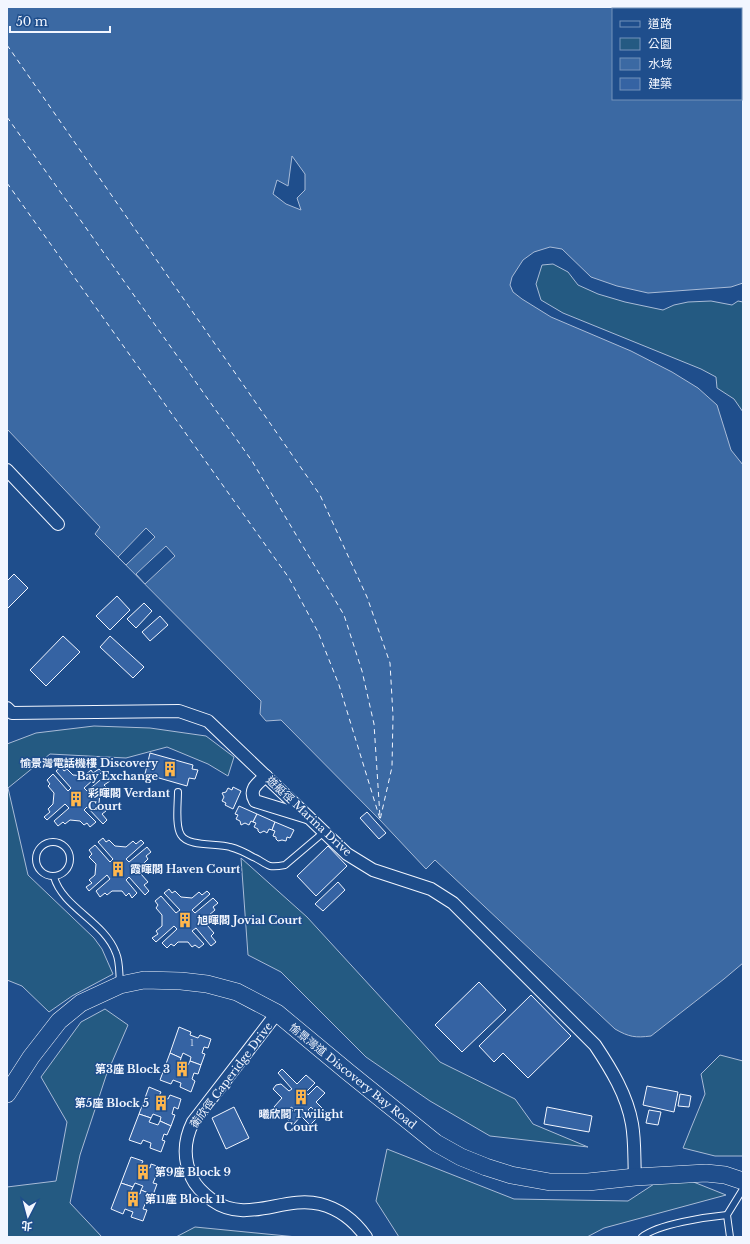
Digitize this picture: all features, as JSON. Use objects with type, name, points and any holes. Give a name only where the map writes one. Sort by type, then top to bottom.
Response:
[{"type":"street","points":[[7,470],[58,524]]},
{"type":"street","name":"遊艇徑 Marina Drive","points":[[9,713],[179,711],[208,721],[347,854],[373,870],[431,890],[453,903],[595,1045],[610,1068],[625,1102],[632,1123],[636,1177]]},
{"type":"street","points":[[266,776],[255,786],[252,791],[252,796],[255,801],[310,818]]},
{"type":"street","name":"愉景灣道 Discovery Bay Road","points":[[7,1094],[31,1057],[59,1020],[81,1003],[120,985],[144,980],[181,981],[207,984],[237,992],[277,1014],[436,1143],[461,1157],[511,1175],[550,1182],[588,1182],[636,1177],[706,1173],[735,1176]]},
{"type":"street","name":"蘅欣徑 Caperidge Drive","points":[[277,1014],[193,1122],[189,1131],[186,1146],[189,1172],[200,1190],[216,1203],[226,1207],[246,1211],[302,1203],[318,1204],[334,1208],[347,1216],[359,1227],[366,1237]]},
{"type":"lane","points":[[178,792],[178,829],[181,836],[187,841],[231,847],[270,866],[277,867],[285,865],[324,832]]},
{"type":"lane","points":[[58,842],[67,848],[71,859],[68,869],[64,873],[54,877],[42,874],[38,869],[36,857],[41,846],[46,843],[58,842]]},
{"type":"lane","points":[[54,877],[57,886],[63,894],[105,933],[117,954],[120,985]]},
{"type":"lane","points":[[730,1237],[727,1215],[743,1189]]},
{"type":"lane","points":[[642,1237],[648,1232],[687,1221],[705,1217],[727,1215]]},
{"type":"green space","points":[[553,264],[568,272],[578,285],[598,294],[625,302],[663,310],[674,305],[688,302],[711,301],[732,305],[738,301],[743,302],[743,412],[734,399],[717,388],[716,377],[701,369],[563,313],[541,300],[536,284],[542,265]]},
{"type":"green space","points":[[94,726],[150,728],[206,736],[234,757],[228,776],[208,764],[167,747],[126,758],[50,754],[8,788],[28,875],[94,938],[102,949],[113,974],[72,996],[49,1012],[22,986],[7,980],[7,744],[36,733]]},
{"type":"green space","points":[[241,858],[307,917],[440,1062],[515,1099],[533,1124],[588,1147],[490,1136],[430,1101],[366,1057],[281,972],[248,955]]},
{"type":"green space","points":[[105,1009],[128,1025],[106,1076],[80,1155],[70,1203],[102,1237],[7,1237],[7,1187],[56,1181],[67,1122],[41,1077],[81,1022]]},
{"type":"green space","points":[[720,1055],[743,1061],[743,1156],[715,1156],[683,1148],[705,1094],[701,1074]]},
{"type":"green space","points":[[387,1149],[514,1199],[628,1201],[671,1173],[726,1195],[604,1228],[587,1237],[399,1237],[376,1201]]},
{"type":"green space","points":[[195,1227],[297,1237],[176,1237]]},
{"type":"water","points":[[7,7],[743,7],[743,283],[731,287],[648,293],[617,286],[591,277],[562,249],[550,247],[534,252],[523,260],[512,277],[510,285],[513,292],[551,317],[631,351],[672,372],[698,388],[717,405],[731,450],[743,465],[743,963],[724,979],[651,1036],[632,1036],[615,1029],[435,860],[426,869],[380,820],[281,720],[266,721],[260,714],[261,701],[95,534],[100,527],[7,429]],"holes":[[[292,156],[305,174],[305,190],[297,198],[301,210],[286,204],[273,194],[277,180],[288,186]]]},
{"type":"pier","points":[[146,528],[155,537],[126,565],[118,557]]},
{"type":"pier","points":[[166,546],[175,556],[145,584],[136,574]]},
{"type":"building","points":[[14,574],[28,588],[7,609],[7,581]]},
{"type":"building","points":[[117,596],[130,610],[110,630],[96,616]]},
{"type":"building","points":[[144,603],[152,611],[136,628],[127,619]]},
{"type":"building","points":[[160,616],[168,625],[150,641],[142,632]]},
{"type":"building","points":[[63,636],[80,652],[46,686],[30,670]]},
{"type":"building","points":[[110,636],[144,667],[133,678],[100,647]]},
{"type":"building","name":"愉景灣電話機樓 Discovery Bay Exchange","points":[[150,753],[193,765],[192,769],[198,770],[195,779],[189,778],[187,786],[145,774]]},
{"type":"building","name":"彩暉閣 Verdant Court","points":[[61,767],[64,771],[67,769],[73,775],[84,776],[91,770],[93,773],[99,769],[102,772],[84,788],[87,791],[105,776],[110,781],[104,785],[107,788],[100,794],[99,803],[106,811],[102,814],[107,820],[103,824],[87,807],[84,810],[96,822],[90,827],[87,823],[84,825],[80,821],[70,820],[65,824],[63,822],[58,826],[54,821],[69,808],[65,804],[47,820],[44,817],[50,812],[48,809],[53,804],[54,793],[48,786],[50,784],[47,780],[53,774],[68,791],[71,788],[56,771]]},
{"type":"building","points":[[233,787],[241,791],[233,809],[225,805],[226,803],[222,801],[224,797],[222,793],[226,792],[228,788],[232,790]]},
{"type":"building","points":[[239,806],[257,814],[253,822],[251,821],[249,825],[245,823],[241,825],[240,821],[236,819],[238,815],[235,814]]},
{"type":"building","points":[[367,812],[386,833],[379,839],[360,818]]},
{"type":"building","points":[[257,814],[275,822],[272,830],[269,829],[267,833],[264,831],[260,833],[258,829],[254,827],[256,823],[253,822]]},
{"type":"building","points":[[275,822],[294,830],[290,838],[287,837],[286,841],[278,841],[276,837],[273,836],[275,831],[272,830]]},
{"type":"building","name":"霞暉閣 Haven Court","points":[[103,838],[106,842],[109,840],[115,846],[126,847],[133,841],[136,844],[141,840],[144,843],[126,859],[129,862],[147,847],[151,852],[146,856],[148,859],[142,865],[141,874],[148,882],[144,885],[149,891],[145,895],[129,877],[126,880],[137,893],[132,898],[129,893],[126,896],[122,891],[112,891],[107,895],[105,893],[100,897],[96,891],[110,879],[107,875],[89,891],[86,887],[92,883],[89,880],[95,875],[96,864],[89,857],[92,854],[89,850],[95,845],[110,862],[113,859],[98,842]]},
{"type":"building","points":[[328,846],[347,866],[316,896],[297,876]]},
{"type":"building","points":[[338,882],[345,890],[323,911],[315,904]]},
{"type":"building","name":"旭暉閣 Jovial Court","points":[[169,889],[172,893],[175,891],[181,897],[192,898],[199,892],[202,895],[207,891],[210,894],[192,910],[195,913],[213,898],[218,903],[213,907],[215,910],[208,916],[207,925],[214,933],[211,936],[216,942],[211,946],[196,928],[192,931],[204,944],[199,948],[195,945],[192,947],[188,942],[178,942],[174,946],[171,944],[167,948],[162,943],[177,929],[174,926],[156,942],[152,938],[158,934],[156,931],[162,926],[162,915],[156,908],[158,905],[155,901],[161,896],[176,913],[180,910],[164,893]]},
{"type":"building","points":[[479,982],[506,1010],[462,1052],[435,1025]]},
{"type":"building","points":[[531,995],[571,1036],[528,1078],[503,1053],[494,1062],[479,1046]]},
{"type":"building","points":[[179,1027],[191,1032],[190,1035],[198,1038],[200,1035],[211,1039],[208,1048],[204,1047],[202,1053],[205,1054],[201,1065],[190,1061],[191,1057],[183,1053],[181,1058],[170,1053]]},
{"type":"building","name":"第3座 Block 3","points":[[170,1053],[181,1058],[180,1062],[188,1065],[190,1061],[201,1065],[198,1074],[194,1073],[192,1079],[195,1081],[191,1092],[180,1087],[181,1083],[173,1080],[171,1084],[160,1080]]},
{"type":"building","name":"曦欣閣 Twilight Court","points":[[282,1069],[297,1084],[306,1075],[315,1083],[306,1092],[308,1095],[317,1086],[325,1093],[316,1102],[331,1117],[328,1121],[324,1117],[322,1119],[311,1107],[308,1110],[316,1119],[310,1125],[301,1116],[293,1125],[286,1118],[294,1109],[291,1107],[283,1115],[274,1107],[282,1098],[273,1089],[276,1085],[281,1084],[289,1091],[292,1089],[278,1073]]},
{"type":"building","points":[[647,1086],[678,1092],[674,1112],[643,1105]]},
{"type":"building","name":"第5座 Block 5","points":[[149,1087],[161,1092],[159,1096],[168,1099],[170,1095],[181,1099],[178,1109],[174,1107],[172,1114],[175,1115],[171,1126],[160,1121],[161,1117],[153,1114],[151,1118],[139,1114]]},
{"type":"building","points":[[680,1094],[691,1096],[689,1107],[678,1106]]},
{"type":"building","points":[[234,1107],[249,1138],[226,1149],[212,1118]]},
{"type":"building","points":[[547,1107],[592,1116],[589,1132],[544,1124]]},
{"type":"building","points":[[649,1110],[661,1112],[658,1125],[646,1123]]},
{"type":"building","points":[[139,1114],[151,1118],[149,1122],[158,1125],[160,1121],[171,1126],[167,1135],[164,1134],[162,1140],[165,1141],[161,1152],[150,1148],[151,1143],[143,1140],[141,1144],[129,1140]]},
{"type":"building","name":"第9座 Block 9","points":[[131,1157],[143,1161],[141,1165],[150,1168],[151,1164],[163,1168],[159,1177],[156,1176],[153,1183],[157,1184],[153,1195],[141,1190],[143,1186],[135,1183],[133,1187],[121,1183]]},
{"type":"building","name":"第11座 Block 11","points":[[121,1183],[133,1187],[131,1191],[140,1194],[141,1190],[153,1195],[149,1204],[146,1202],[143,1209],[147,1210],[143,1221],[131,1217],[133,1212],[125,1209],[123,1214],[111,1209]]},
{"type":"ferry route","points":[[7,45],[320,495],[367,597],[390,663],[393,716],[392,767],[380,820]]},
{"type":"ferry route","points":[[7,117],[252,461],[344,615],[362,671],[374,724],[380,817]]},
{"type":"ferry route","points":[[7,183],[289,578],[318,632],[339,685],[380,819]]},
{"type":"place","name":"愉景灣電話機樓 Discovery Bay Exchange","points":[[170,769]]},
{"type":"place","name":"彩暉閣 Verdant Court","points":[[76,799]]},
{"type":"place","name":"霞暉閣 Haven Court","points":[[118,869]]},
{"type":"place","name":"旭暉閣 Jovial Court","points":[[185,920]]},
{"type":"place","name":"第3座 Block 3","points":[[182,1069]]},
{"type":"place","name":"曦欣閣 Twilight Court","points":[[301,1097]]},
{"type":"place","name":"第5座 Block 5","points":[[161,1103]]},
{"type":"place","name":"第9座 Block 9","points":[[143,1172]]},
{"type":"place","name":"第11座 Block 11","points":[[133,1199]]}]
